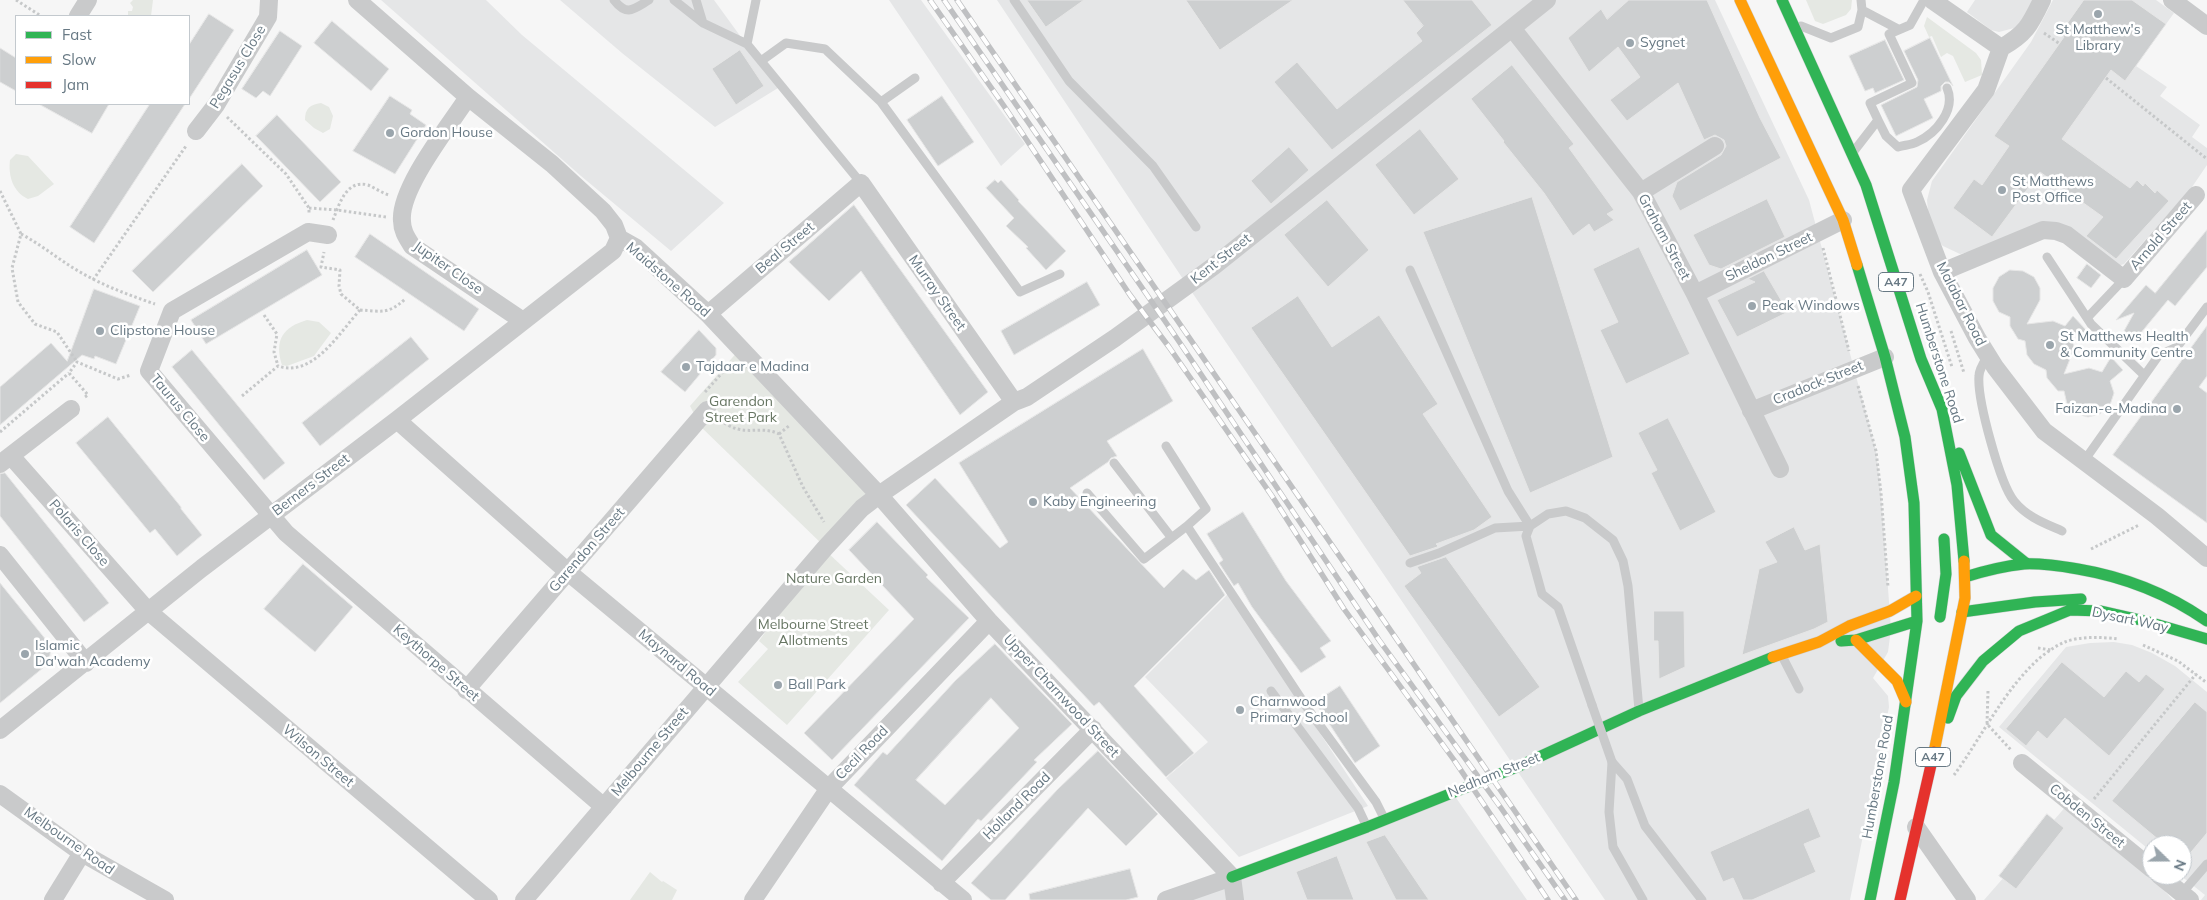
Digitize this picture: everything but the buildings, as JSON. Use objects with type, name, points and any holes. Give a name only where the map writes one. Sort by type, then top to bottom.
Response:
[{"type":"main road","name":"Humberstone Road","points":[[1740,0],[1843,220],[1885,357],[1905,437],[1914,503],[1917,621],[1894,782],[1870,900]]},
{"type":"main road","name":"A47","points":[[1752,0],[1773,72]]},
{"type":"main road","name":"Humberstone Road","points":[[1782,0],[1866,185],[1921,359],[1942,409],[1957,485],[1965,577],[1962,612],[1929,774],[1900,900]]},
{"type":"main road","name":"A47","points":[[1921,359],[1928,407]]},
{"type":"main road","points":[[1942,409],[1992,535],[2027,564]]},
{"type":"main road","points":[[1940,617],[1945,584],[1943,530]]},
{"type":"main road","name":"Dysart Way","points":[[1965,577],[1988,570],[2027,564],[2059,565],[2125,578],[2190,608],[2207,622]]},
{"type":"main road","name":"Nedham Street","points":[[1232,877],[1367,827],[1517,767],[1639,711],[1781,654],[1819,642],[1849,626],[1890,611],[1916,596]]},
{"type":"main road","name":"Dysart Way","points":[[1962,612],[2035,602],[2096,598]]},
{"type":"main road","name":"Dysart Way","points":[[1929,774],[1956,696],[1983,661],[2019,631],[2070,610],[2101,611],[2164,626],[2207,639]]},
{"type":"main road","name":"Dysart Way","points":[[2155,612],[2207,634]]},
{"type":"main road","name":"Nedham Street","points":[[1819,642],[1856,640],[1917,621]]},
{"type":"main road","points":[[1856,640],[1897,681],[1906,702]]},
{"type":"street","points":[[79,15],[88,0]]},
{"type":"street","name":"Pegasus Close","points":[[196,131],[216,105],[268,17],[269,0]]},
{"type":"street","name":"Maidstone Road","points":[[357,0],[468,97],[552,164],[603,211],[614,225],[619,238],[635,247],[708,314],[879,495]]},
{"type":"street","points":[[1932,0],[2001,48],[2019,38],[2030,24],[2042,0]]},
{"type":"street","points":[[2172,0],[2207,26]]},
{"type":"street","name":"Kent Street","points":[[879,495],[1014,402],[1027,397],[1115,338],[1214,266],[1512,28],[1539,2]]},
{"type":"street","name":"Graham Street","points":[[1512,28],[1641,192],[1695,294],[1780,469]]},
{"type":"street","name":"Malabar Road","points":[[2001,48],[1986,90],[1910,190],[1942,272],[1988,356],[2044,431],[2157,516],[2207,558]]},
{"type":"street","points":[[401,220],[404,200],[414,180],[468,97]]},
{"type":"street","points":[[1641,192],[1715,146]]},
{"type":"street","name":"Murray Street","points":[[861,183],[1014,402]]},
{"type":"street","name":"Beal Street","points":[[708,314],[861,183]]},
{"type":"street","name":"Arnold Street","points":[[1942,272],[2038,232],[2050,230],[2067,235],[2124,279],[2196,195]]},
{"type":"street","name":"Jupiter Close","points":[[401,220],[404,233],[412,246],[523,321]]},
{"type":"street","name":"Sheldon Street","points":[[1695,294],[1843,220]]},
{"type":"street","points":[[172,311],[308,232],[328,235]]},
{"type":"street","name":"Berners Street","points":[[0,730],[86,663],[148,611],[397,420],[612,251],[619,238]]},
{"type":"street","name":"Taurus Close","points":[[172,311],[149,371],[272,515]]},
{"type":"street","name":"Cradock Street","points":[[1751,411],[1885,357]]},
{"type":"street","name":"Polaris Close","points":[[71,409],[6,460],[148,611]]},
{"type":"street","name":"Garendon Street","points":[[466,690],[707,410]]},
{"type":"street","name":"Maynard Road","points":[[397,420],[568,572],[962,900]]},
{"type":"street","name":"Melbourne Street","points":[[524,900],[836,535],[862,508],[879,495]]},
{"type":"street","name":"Upper Charnwood Street","points":[[879,495],[989,621],[1232,877]]},
{"type":"street","name":"Keythorpe Street","points":[[272,515],[286,533],[604,807]]},
{"type":"street","points":[[0,555],[86,663]]},
{"type":"street","name":"Dysart Way","points":[[1916,596],[1965,577]]},
{"type":"street","name":"Wilson Street","points":[[148,611],[489,900]]},
{"type":"street","name":"Dysart Way","points":[[1917,621],[1962,612]]},
{"type":"street","name":"Cecil Road","points":[[753,900],[829,788],[989,621]]},
{"type":"street","name":"Holland Road","points":[[941,883],[1093,729]]},
{"type":"street","name":"Cobden Street","points":[[2022,763],[2142,861]]},
{"type":"street","name":"Melbourne Road","points":[[0,794],[82,853],[165,900]]},
{"type":"street","points":[[1916,827],[1967,900]]},
{"type":"street","points":[[53,900],[82,853]]},
{"type":"street","points":[[1232,877],[1235,900]]},
{"type":"street","name":"Nedham Street","points":[[1166,900],[1232,877]]},
{"type":"street","points":[[2172,885],[2186,896]]},
{"type":"lane","points":[[614,0],[627,11],[649,0]]},
{"type":"lane","points":[[674,0],[703,23],[747,44],[861,183]]},
{"type":"lane","points":[[696,0],[703,23]]},
{"type":"lane","points":[[747,44],[756,0]]},
{"type":"lane","points":[[1014,0],[1069,81],[1153,166],[1196,227]]},
{"type":"lane","points":[[1792,21],[1831,38],[1858,28],[1862,10],[1861,0]]},
{"type":"lane","points":[[1924,0],[1910,25],[1889,34],[1912,83],[1870,103],[1886,136],[1898,147],[1918,142],[1936,129],[1950,107],[1951,96],[1947,88]]},
{"type":"lane","points":[[1862,10],[1898,29]]},
{"type":"lane","points":[[762,61],[786,43],[825,49],[881,102],[1020,292],[1060,274]]},
{"type":"lane","points":[[881,102],[915,78]]},
{"type":"lane","points":[[1851,154],[1878,120]]},
{"type":"lane","points":[[2047,257],[2087,318],[2144,375]]},
{"type":"lane","points":[[1410,270],[1508,490],[1530,526]]},
{"type":"lane","points":[[2087,318],[2124,279]]},
{"type":"lane","points":[[2084,461],[2158,355],[2178,347],[2207,307]]},
{"type":"lane","points":[[1988,356],[1979,370],[1978,392],[2000,470],[2013,500],[2032,519],[2062,530]]},
{"type":"lane","points":[[1087,493],[1144,559],[1187,526],[1206,508],[1166,446]]},
{"type":"lane","points":[[1114,463],[1171,537]]},
{"type":"lane","points":[[1410,563],[1439,553],[1495,528],[1530,526],[1548,514],[1566,511],[1585,518],[1613,540],[1623,560],[1628,586],[1639,711]]},
{"type":"lane","points":[[1187,526],[1310,712],[1376,802],[1385,820]]},
{"type":"lane","points":[[1530,526],[1526,536],[1542,594],[1558,607],[1612,762],[1627,779],[1645,826],[1702,900]]},
{"type":"lane","points":[[1781,654],[1799,689]]},
{"type":"lane","points":[[1271,691],[1358,808],[1367,827]]},
{"type":"lane","points":[[1612,762],[1609,812],[1613,847],[1643,900]]},
{"type":"lane","points":[[2186,896],[2207,864]]},
{"type":"path","points":[[16,0],[39,15]]},
{"type":"path","points":[[2106,78],[2207,159]]},
{"type":"path","points":[[216,105],[247,138],[286,174],[309,208],[308,232]]},
{"type":"path","points":[[93,280],[196,131]]},
{"type":"path","points":[[404,200],[367,185],[357,185],[343,194],[328,235],[321,267],[340,270],[339,286],[341,294],[360,310],[386,312],[396,308],[405,299]]},
{"type":"path","points":[[0,190],[20,234],[12,268],[18,302],[35,324],[56,332],[76,362],[118,379],[149,371]]},
{"type":"path","points":[[309,208],[337,210],[401,220]]},
{"type":"path","points":[[1819,233],[1876,451],[1890,611]]},
{"type":"path","points":[[20,234],[35,241],[93,280],[172,311]]},
{"type":"path","points":[[278,366],[292,369],[304,366],[315,360],[360,310]]},
{"type":"path","points":[[264,315],[277,334],[274,352],[278,366]]},
{"type":"path","points":[[1956,348],[1965,375]]},
{"type":"path","points":[[743,350],[696,401],[734,430],[773,431],[779,434],[824,523],[836,535]]},
{"type":"path","points":[[0,432],[69,373],[76,362]]},
{"type":"path","points":[[242,396],[278,366]]},
{"type":"path","points":[[69,373],[88,395],[71,409]]},
{"type":"path","points":[[2059,565],[2157,516]]},
{"type":"path","points":[[1948,782],[2017,683],[2039,658],[2065,642],[2090,638],[2120,639]]},
{"type":"path","points":[[2140,644],[2178,661],[2207,683]]},
{"type":"path","points":[[2082,813],[2196,674]]},
{"type":"path","points":[[1989,685],[1987,724],[2022,763]]},
{"type":"shaded area","points":[[381,0],[486,0],[522,35],[724,203],[671,251],[581,176]]},
{"type":"shaded area","points":[[560,0],[714,0],[778,88],[715,127],[622,53]]},
{"type":"shaded area","points":[[889,0],[921,0],[1025,144],[1001,166]]},
{"type":"shaded area","points":[[997,0],[1715,0],[1809,200],[1876,451],[1891,629],[1888,652],[1873,678],[1888,696],[1889,707],[1850,900],[1605,900],[1187,285]]},
{"type":"shaded area","points":[[1975,0],[2034,0],[2018,27],[1999,32],[1991,30],[1967,12]]},
{"type":"shaded area","points":[[2053,0],[2156,0],[2174,13],[2136,66],[2167,87],[2160,96],[2200,125],[2192,137],[2207,148],[2207,165],[2192,187],[2124,264],[2118,266],[2072,229],[1960,254],[1943,246],[1936,239],[1929,221],[1927,200],[1932,181],[2031,42]]},
{"type":"shaded area","name":"Charnwood Primary School","points":[[1228,594],[1368,806],[1239,857],[1166,778],[1208,742],[1145,677]]},
{"type":"shaded area","points":[[2114,642],[2132,645],[2152,653],[2175,666],[2207,692],[2207,900],[2201,900],[2205,895],[2192,885],[2192,835],[2142,835],[2142,844],[1999,727],[2066,647]]},
{"type":"shaded area","points":[[1452,792],[1527,900],[1166,900]]},
{"type":"shaded area","points":[[2075,796],[2142,867],[2142,885],[2159,885],[2173,900],[1984,900]]},
{"type":"green space","points":[[133,0],[153,0],[151,15],[128,15],[128,11],[132,11],[133,7],[130,3]]},
{"type":"green space","points":[[1806,0],[1852,0],[1851,9],[1846,15],[1823,24],[1815,21]]},
{"type":"green space","points":[[1927,17],[1976,53],[1981,60],[1982,75],[1965,82],[1953,56],[1947,53],[1941,57],[1932,36],[1929,37],[1924,26]]},
{"type":"green space","points":[[321,103],[329,107],[333,116],[330,129],[323,133],[305,120],[309,108]]},
{"type":"green space","points":[[16,154],[28,156],[54,184],[38,196],[28,199],[23,196],[15,188],[10,172],[10,160]]},
{"type":"green space","points":[[307,320],[319,322],[331,333],[314,356],[287,366],[282,365],[279,348],[282,336],[292,326]]},
{"type":"green space","name":"Garendon Street Park","points":[[739,350],[876,495],[824,546],[701,427],[690,406]]},
{"type":"green space","points":[[826,551],[889,610],[787,725],[738,682],[768,649],[759,641],[806,574]]},
{"type":"green space","points":[[650,872],[662,882],[677,890],[672,900],[630,900]]},
{"type":"railway","points":[[930,0],[1004,106],[1130,295],[1169,347],[1272,496],[1344,609],[1454,760],[1548,900]]},
{"type":"railway","points":[[944,0],[1178,340],[1379,640],[1565,900]]},
{"type":"railway","points":[[957,0],[1576,900]]},
{"type":"traffic: fast","points":[[1782,0],[1866,185],[1921,359],[1942,409],[1957,485],[1964,561]]},
{"type":"traffic: fast","points":[[1857,265],[1885,357],[1905,437],[1914,503],[1917,621],[1894,782],[1870,900]]},
{"type":"traffic: fast","points":[[1959,453],[1991,535],[2027,564]]},
{"type":"traffic: fast","points":[[1940,617],[1946,574],[1944,539]]},
{"type":"traffic: fast","points":[[1965,577],[1994,569],[2024,564],[2044,564],[2095,572],[2161,594],[2207,621]]},
{"type":"traffic: fast","points":[[1962,612],[2035,602],[2081,599]]},
{"type":"traffic: fast","points":[[1948,718],[1956,696],[1983,661],[2019,631],[2070,610],[2101,611],[2145,621],[2207,639]]},
{"type":"traffic: fast","points":[[1841,641],[1856,640],[1917,621]]},
{"type":"traffic: fast","points":[[1232,877],[1367,827],[1517,767],[1639,711],[1773,657]]},
{"type":"traffic: slow","points":[[1740,0],[1843,220],[1857,265]]},
{"type":"traffic: slow","points":[[1934,752],[1965,598],[1964,561]]},
{"type":"traffic: slow","points":[[1773,657],[1819,642],[1849,626],[1890,611],[1916,596]]},
{"type":"traffic: slow","points":[[1856,640],[1897,681],[1906,702]]},
{"type":"traffic: jam","points":[[1900,900],[1934,752]]},
{"type":"place","name":"St Matthew's Library","points":[[2098,14]]},
{"type":"place","name":"Sygnet","points":[[1630,43]]},
{"type":"place","name":"Gordon House","points":[[390,133]]},
{"type":"place","name":"St Matthews Post Office","points":[[2002,190]]},
{"type":"place","name":"Peak Windows","points":[[1752,306]]},
{"type":"place","name":"Clipstone House","points":[[100,331]]},
{"type":"place","name":"St Matthews Health & Community Centre","points":[[2050,345]]},
{"type":"place","name":"Tajdaar e Madina","points":[[686,367]]},
{"type":"place","name":"Faizan-e-Madina","points":[[2177,409]]},
{"type":"place","name":"Kaby Engineering","points":[[1033,502]]},
{"type":"place","name":"Islamic Da'wah Academy","points":[[25,654]]},
{"type":"place","name":"Ball Park","points":[[778,685]]},
{"type":"place","name":"Charnwood Primary School","points":[[1240,710]]},
{"type":"park label","name":"Nature Garden","points":[[834,579]]},
{"type":"park label","name":"Melbourne Street Allotments","points":[[813,634]]}]
